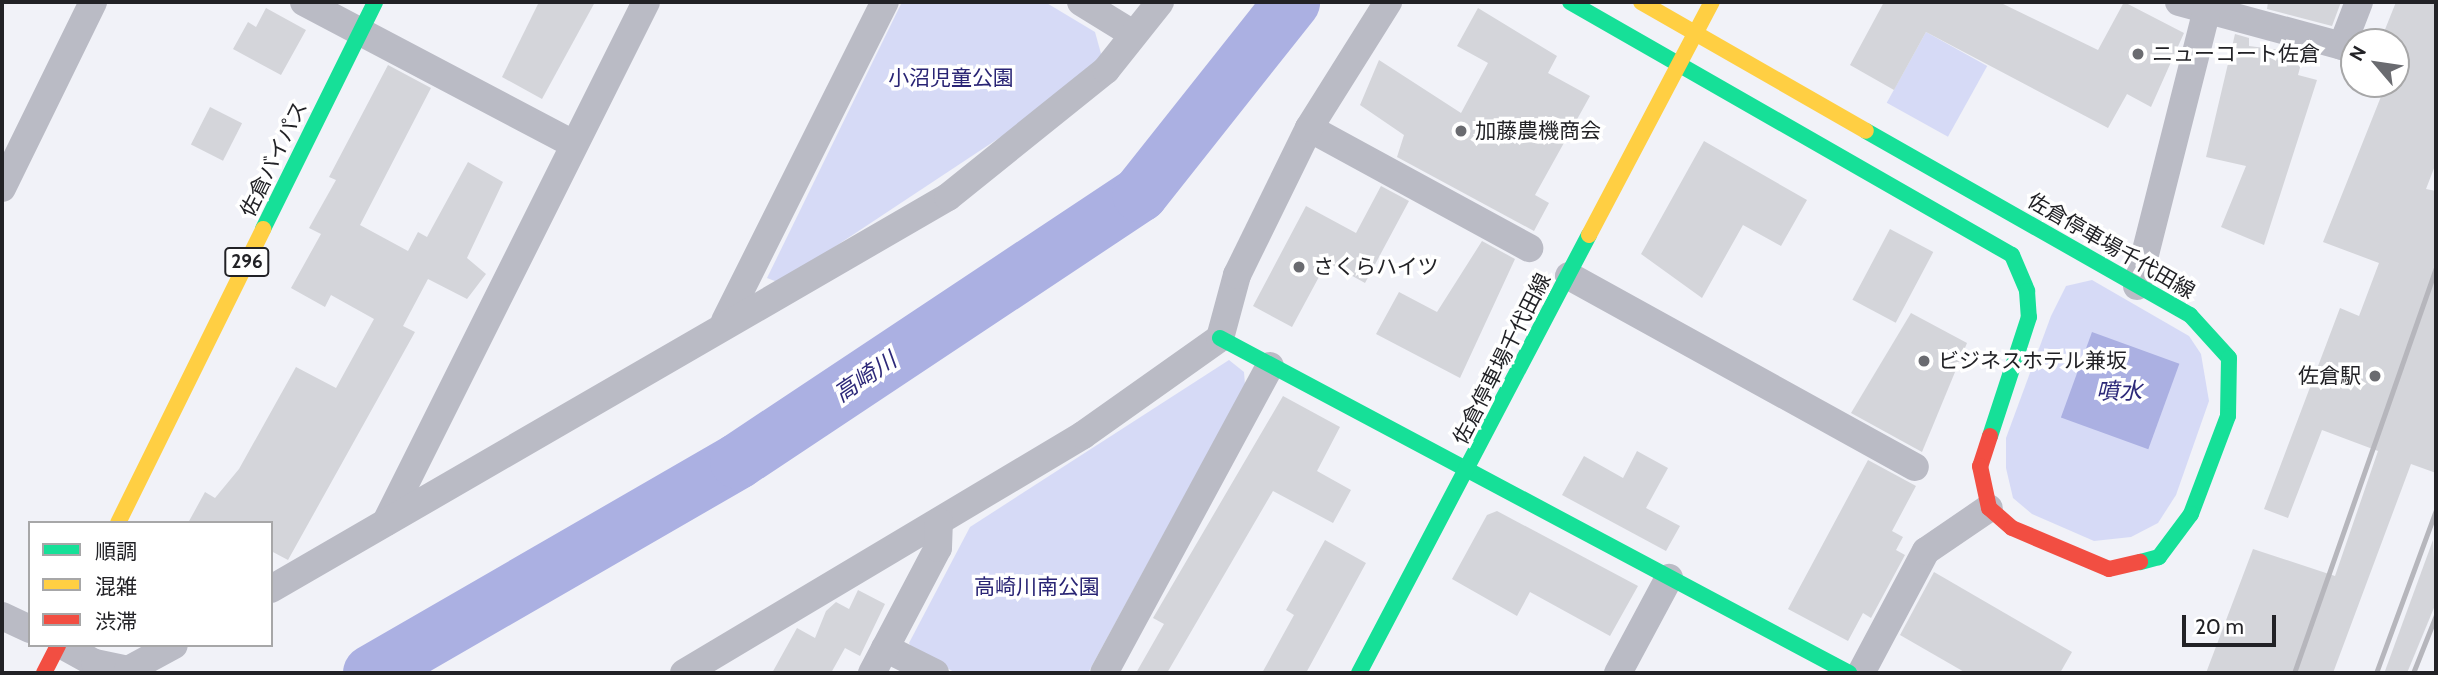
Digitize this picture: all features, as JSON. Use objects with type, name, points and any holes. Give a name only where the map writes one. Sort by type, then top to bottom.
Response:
[{"type":"main road","name":"佐倉バイパス","points":[[119,521],[375,2]]},
{"type":"main road","points":[[1570,2],[2012,255],[2027,291],[2029,317],[1980,466],[1989,508]]},
{"type":"main road","points":[[1641,2],[1694,32],[1712,2]]},
{"type":"main road","name":"佐倉停車場千代田線","points":[[1359,673],[1467,472],[1676,61],[1694,32],[2190,315],[2229,358],[2228,416],[2191,514],[2159,557],[2109,569],[2012,528],[1989,508]]},
{"type":"main road","points":[[1220,338],[1467,472],[1849,673]]},
{"type":"main road","points":[[44,673],[59,647]]},
{"type":"street","points":[[2,187],[93,2]]},
{"type":"street","points":[[304,2],[571,143]]},
{"type":"street","points":[[386,522],[571,143],[646,2]]},
{"type":"street","points":[[725,321],[885,2]]},
{"type":"street","points":[[1082,2],[1133,34]]},
{"type":"street","points":[[273,588],[725,321],[948,197],[1072,101],[1160,2]]},
{"type":"street","points":[[684,673],[939,522],[1155,389],[1220,338],[1237,275],[1309,128],[1388,2]]},
{"type":"street","points":[[2179,2],[2208,6],[2342,46],[2359,2]]},
{"type":"street","points":[[2137,286],[2208,6]]},
{"type":"street","points":[[1309,128],[1529,248]]},
{"type":"street","points":[[1569,276],[1915,467]]},
{"type":"street","points":[[1104,673],[1270,366]]},
{"type":"street","points":[[1861,673],[1926,551],[1989,508]]},
{"type":"street","points":[[872,673],[938,548],[939,522]]},
{"type":"street","points":[[1618,673],[1669,578]]},
{"type":"street","points":[[2,616],[28,628]]},
{"type":"street","points":[[64,647],[95,663],[128,670],[170,647]]},
{"type":"street","points":[[885,648],[934,673]]},
{"type":"green space","name":"小沼児童公園","points":[[902,2],[1045,2],[1095,32],[1105,68],[780,283],[767,278]]},
{"type":"green space","points":[[1926,32],[1987,66],[1948,137],[1887,103]]},
{"type":"green space","points":[[2092,280],[2189,336],[2201,354],[2209,401],[2176,495],[2158,523],[2131,537],[2094,541],[2032,514],[2013,498],[2006,468],[2006,438],[2051,316],[2066,286]]},
{"type":"green space","name":"高崎川南公園","points":[[1229,360],[1244,372],[1245,385],[1088,673],[956,673],[913,650],[909,643],[970,527]]},
{"type":"water","name":"噴水","points":[[2092,332],[2179,364],[2148,449],[2061,418]]},
{"type":"building","points":[[539,2],[595,2],[542,99],[502,77]]},
{"type":"building","points":[[1884,2],[1999,2],[2098,50],[2124,2],[2184,33],[2151,107],[2127,94],[2108,128],[1926,32],[1894,90],[1850,65]]},
{"type":"building","points":[[2268,2],[2341,2],[2332,26],[2267,9]]},
{"type":"building","points":[[2396,2],[2436,2],[2436,163],[2426,189],[2436,191],[2436,473],[2411,464],[2333,673],[2206,673],[2253,549],[2335,576],[2378,451],[2322,430],[2288,518],[2264,509],[2340,308],[2359,316],[2379,263],[2323,242],[2380,98],[2410,98],[2410,28],[2386,28]]},
{"type":"building","points":[[266,8],[306,30],[281,75],[233,49],[248,22],[256,27]]},
{"type":"building","points":[[1478,8],[1557,56],[1548,73],[1590,96],[1535,195],[1549,203],[1534,231],[1397,157],[1404,135],[1360,105],[1379,60],[1461,113],[1488,63],[1457,46]]},
{"type":"building","points":[[2235,34],[2249,38],[2249,46],[2304,53],[2298,75],[2317,80],[2264,245],[2221,227],[2246,166],[2206,157]]},
{"type":"building","points":[[388,65],[431,88],[360,225],[408,251],[418,232],[427,237],[468,162],[503,182],[467,258],[486,274],[467,299],[428,279],[403,326],[415,332],[288,560],[273,552],[273,521],[189,521],[205,492],[215,498],[239,469],[296,367],[336,388],[374,319],[331,295],[325,307],[291,288],[321,234],[309,228],[336,180],[329,177]]},
{"type":"building","points":[[210,107],[242,123],[223,161],[191,144]]},
{"type":"building","points":[[1704,141],[1807,200],[1781,246],[1743,225],[1702,298],[1641,254]]},
{"type":"building","points":[[1381,186],[1409,201],[1365,283],[1327,262],[1292,327],[1253,306],[1306,206],[1356,233]]},
{"type":"building","points":[[1890,229],[1933,252],[1896,323],[1852,300]]},
{"type":"building","points":[[1482,241],[1515,259],[1460,378],[1376,334],[1399,292],[1437,312]]},
{"type":"building","points":[[1911,313],[1967,343],[1922,452],[1851,413]]},
{"type":"building","points":[[1283,396],[1340,427],[1317,471],[1351,490],[1333,523],[1273,491],[1167,673],[1136,673],[1164,624],[1153,618]]},
{"type":"building","points":[[1637,451],[1668,468],[1646,508],[1680,526],[1666,551],[1562,495],[1584,456],[1623,478]]},
{"type":"building","points":[[1868,460],[1916,486],[1892,531],[1903,537],[1896,550],[1905,555],[1871,618],[1863,613],[1848,641],[1788,609]]},
{"type":"building","points":[[1497,511],[1638,586],[1610,636],[1530,592],[1517,616],[1452,579],[1487,515]]},
{"type":"building","points":[[1325,540],[1366,563],[1306,673],[1262,673],[1294,615],[1286,610]]},
{"type":"building","points":[[2433,540],[2436,603],[2407,673],[2385,671]]},
{"type":"building","points":[[1934,572],[2072,652],[2060,673],[1966,673],[1900,635]]},
{"type":"building","points":[[858,590],[885,604],[860,656],[845,648],[831,673],[772,673],[797,628],[815,638],[826,611],[836,602],[849,609]]},
{"type":"waterway","name":"高崎川","points":[[371,673],[738,461],[1140,194],[1292,2]]},
{"type":"railway","points":[[2294,673],[2436,268]]},
{"type":"railway","points":[[2376,673],[2436,510]]},
{"type":"railway","points":[[2413,673],[2436,615]]},
{"type":"traffic: fast","points":[[263,229],[375,2]]},
{"type":"traffic: fast","points":[[1570,2],[2012,255],[2027,291],[2029,317],[1990,436]]},
{"type":"traffic: fast","points":[[1866,131],[2190,315],[2229,358],[2228,416],[2191,514],[2159,557],[2140,562]]},
{"type":"traffic: fast","points":[[1359,673],[1589,235]]},
{"type":"traffic: fast","points":[[1220,338],[1849,673]]},
{"type":"traffic: slow","points":[[1641,2],[1866,131]]},
{"type":"traffic: slow","points":[[1589,235],[1712,2]]},
{"type":"traffic: slow","points":[[119,521],[263,229]]},
{"type":"traffic: jam","points":[[1990,436],[1980,466],[1989,508],[2012,528],[2109,569],[2140,562]]},
{"type":"traffic: jam","points":[[44,673],[57,647]]},
{"type":"place","name":"ニューコート佐倉","points":[[2138,54]]},
{"type":"place","name":"加藤農機商会","points":[[1461,131]]},
{"type":"place","name":"さくらハイツ","points":[[1299,267]]},
{"type":"place","name":"ビジネスホテル兼坂","points":[[1924,361]]},
{"type":"place","name":"佐倉駅","points":[[2375,376]]}]
